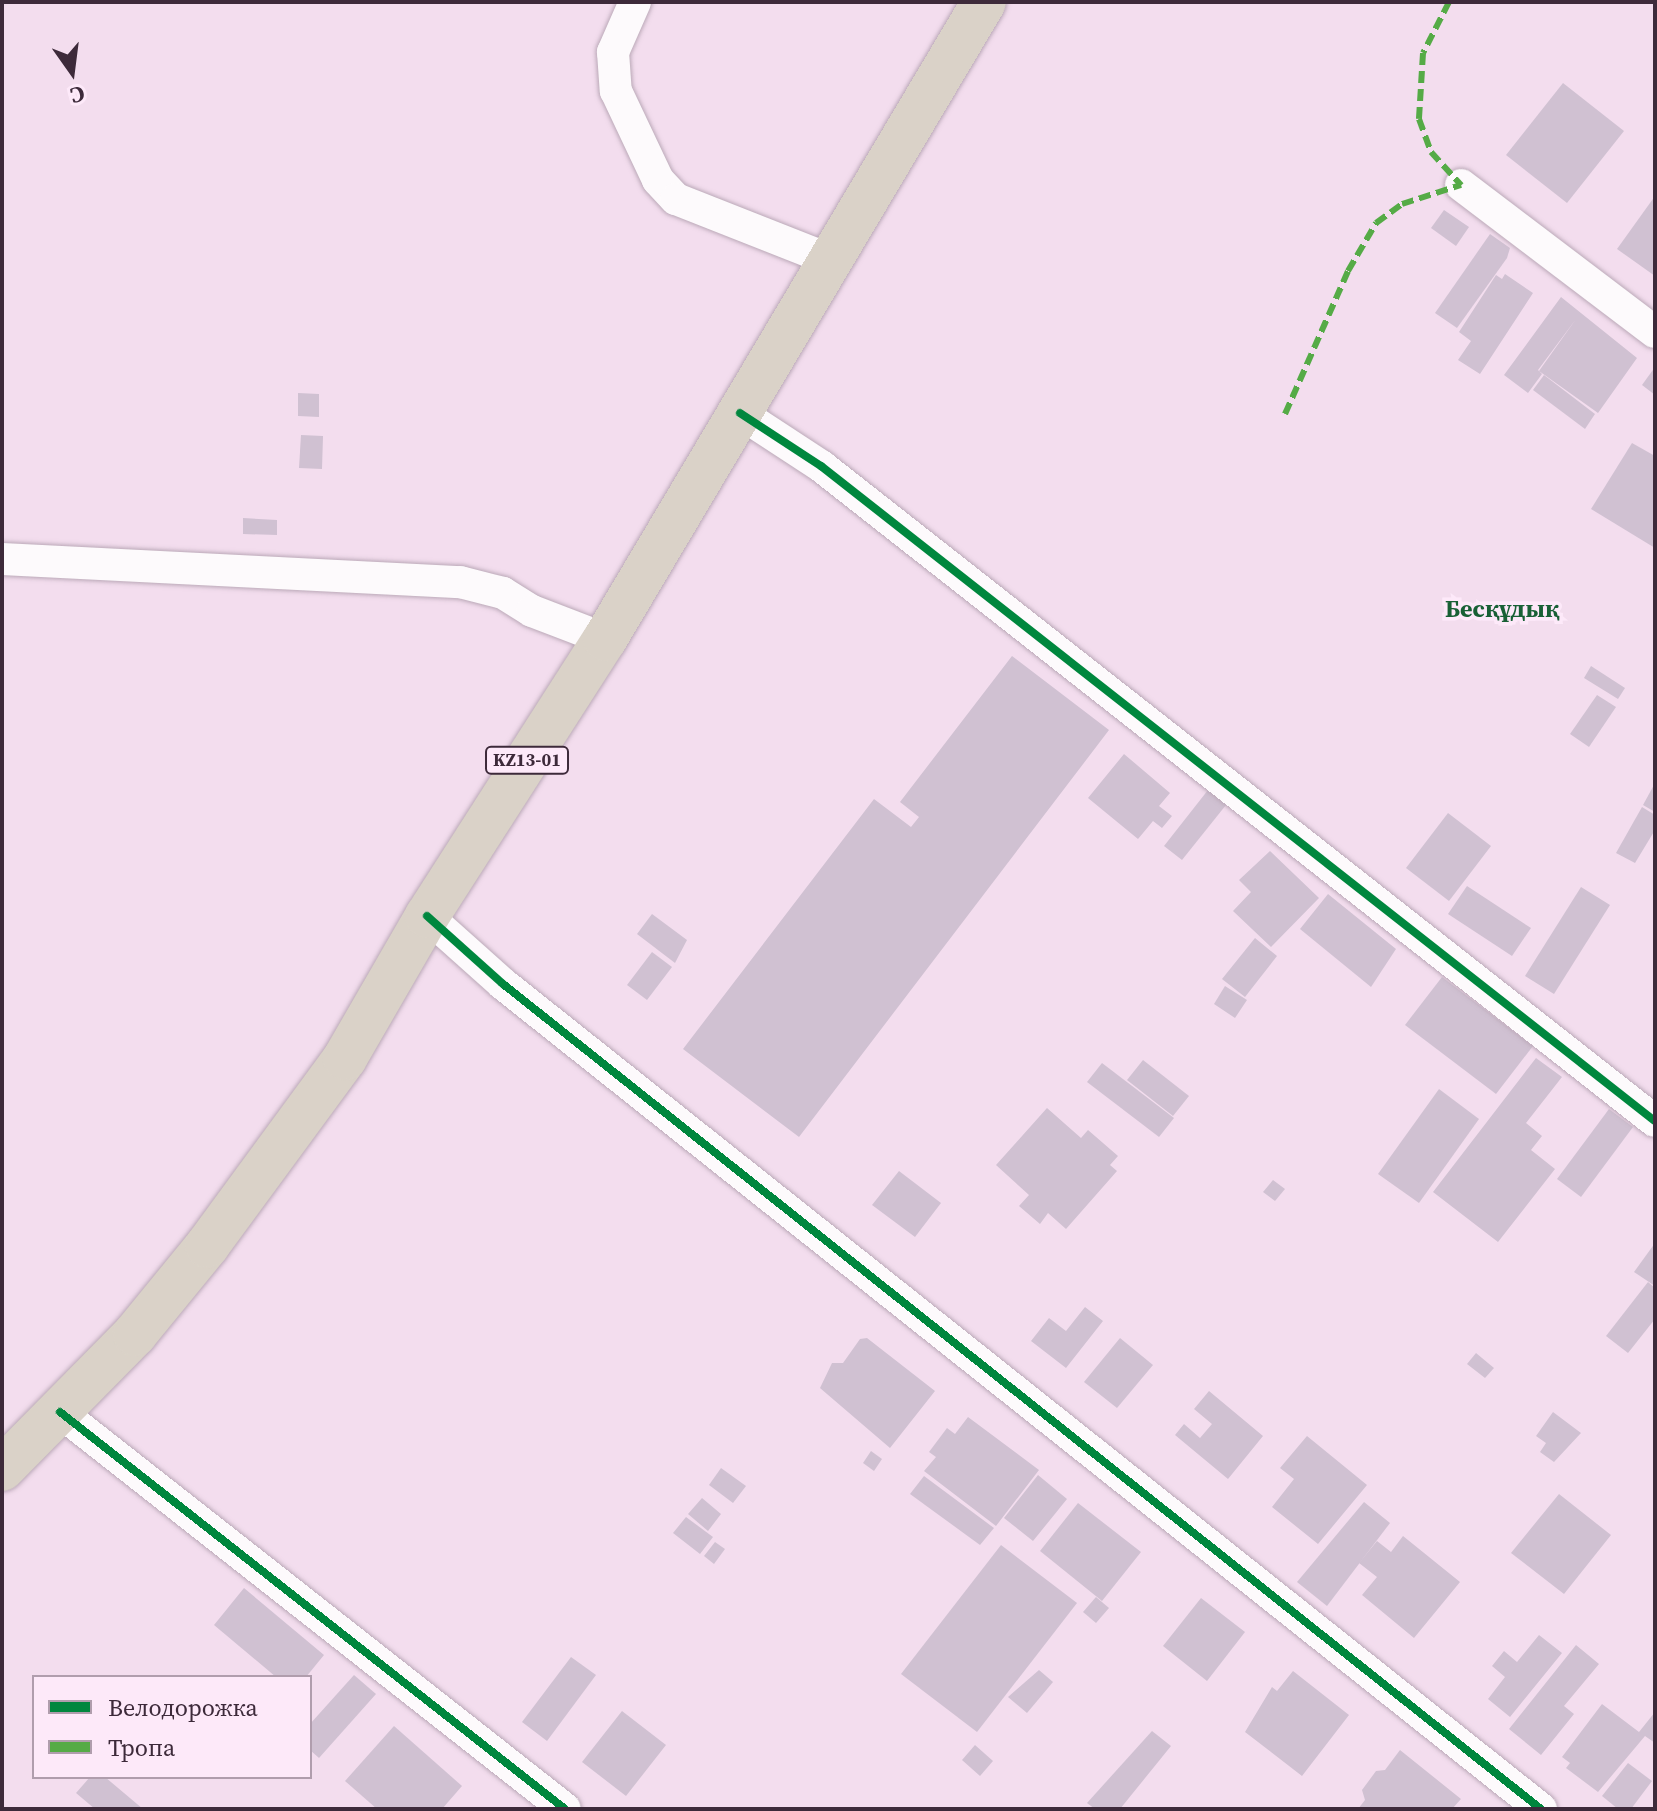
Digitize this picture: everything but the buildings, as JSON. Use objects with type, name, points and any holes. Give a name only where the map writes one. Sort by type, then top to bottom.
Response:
[{"type":"highway","name":"KZ13-01","points":[[2,1469],[135,1334],[270,1164],[345,1058],[427,916],[605,639],[984,2]]},
{"type":"street","points":[[635,2],[618,30],[613,52],[616,91],[658,180],[676,199],[699,210],[831,260]]},
{"type":"street","points":[[1461,185],[1655,332]]},
{"type":"street","points":[[740,413],[821,466],[1655,1121]]},
{"type":"street","points":[[2,559],[460,582],[503,593],[532,611],[605,639]]},
{"type":"street","points":[[427,916],[503,984],[1541,1809]]},
{"type":"street","points":[[60,1412],[565,1809]]},
{"type":"marked path","points":[[1449,2],[1423,53],[1419,119],[1431,152],[1461,185]]},
{"type":"marked path","points":[[1285,414],[1348,271],[1376,223],[1402,204],[1461,185]]},
{"type":"cycle path","points":[[740,413],[821,466],[1655,1121]]},
{"type":"cycle path","points":[[427,916],[503,984],[1541,1809]]},
{"type":"cycle path","points":[[60,1412],[565,1809]]},
{"type":"district","name":"Бесқұдық","points":[[1502,609]]}]
